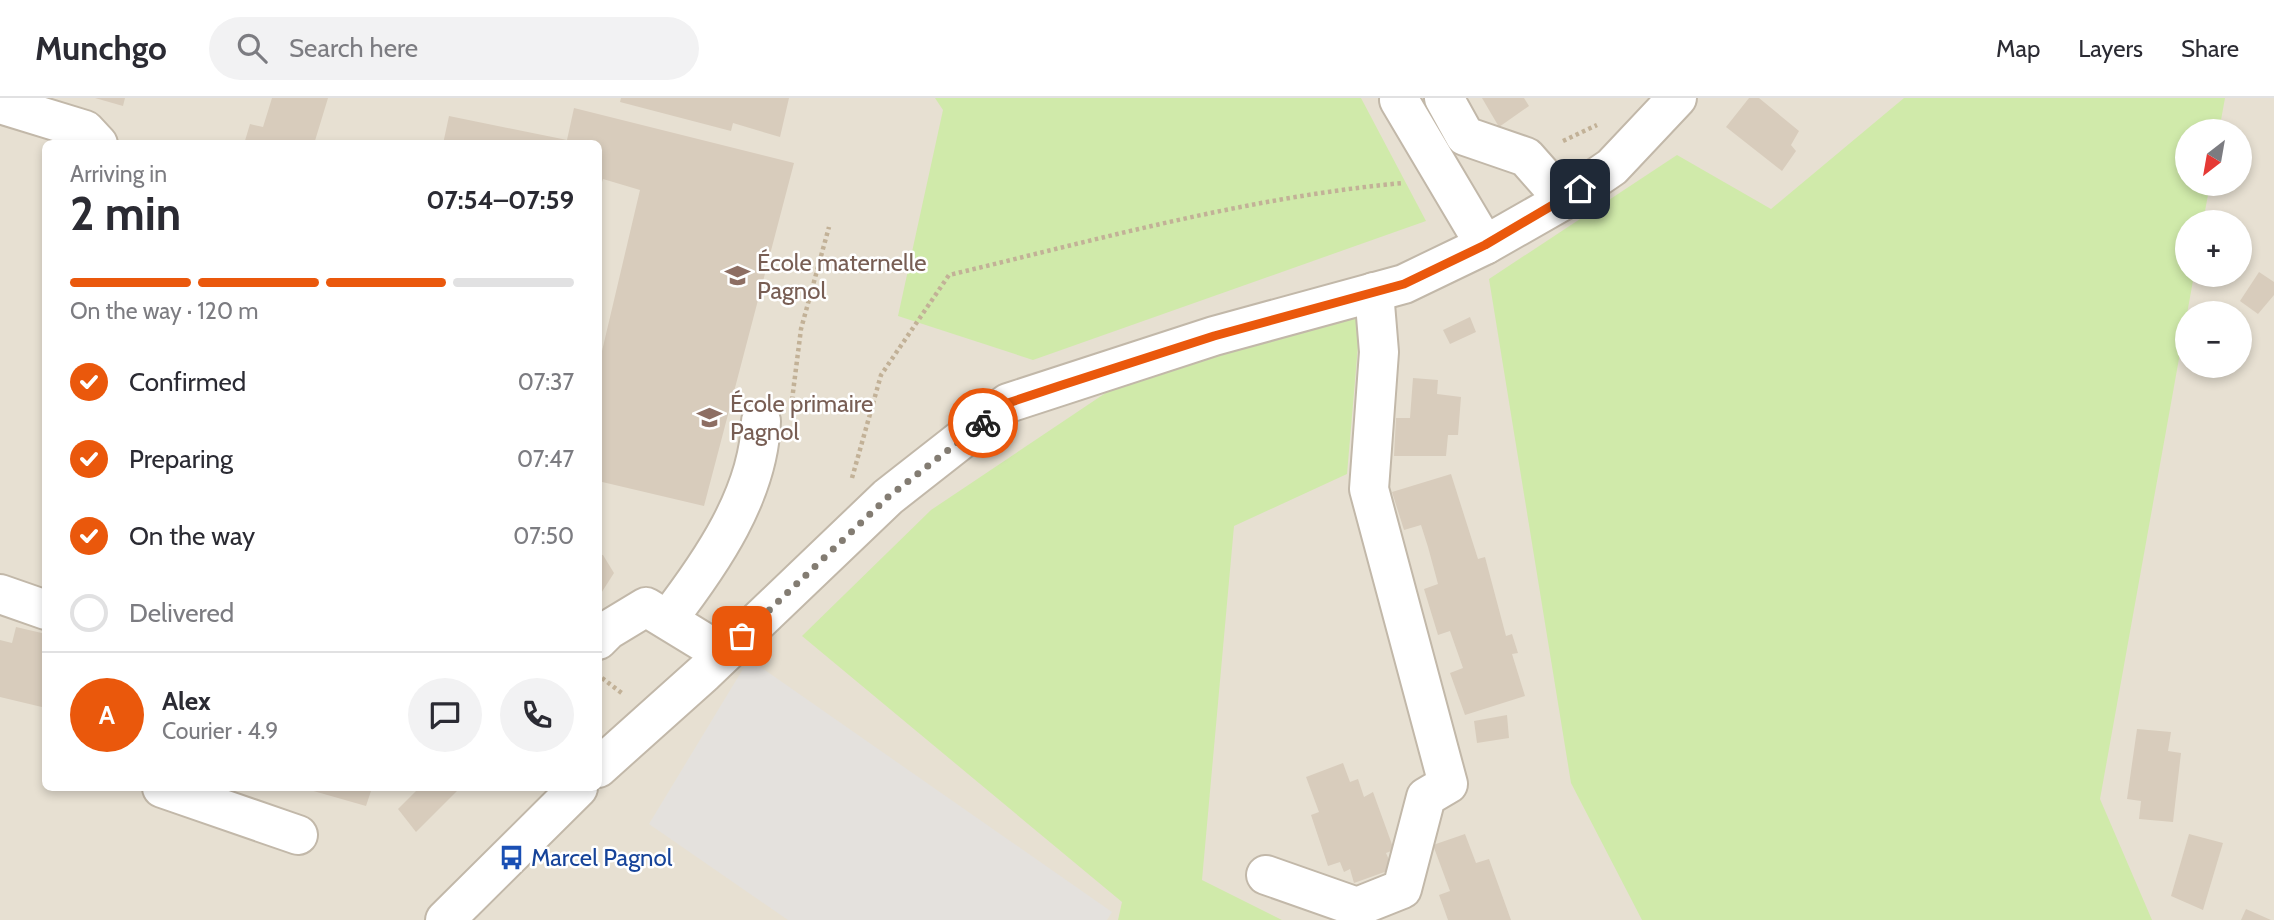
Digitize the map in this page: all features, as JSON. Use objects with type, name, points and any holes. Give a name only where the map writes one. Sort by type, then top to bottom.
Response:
[{"type":"street","points":[[1444,98],[1465,136],[1526,157],[1564,201]]},
{"type":"street","points":[[602,764],[888,497],[1008,403],[1214,336],[1404,284],[1485,245],[1564,201],[1612,167],[1678,98]]},
{"type":"street","points":[[1399,100],[1485,245]]},
{"type":"street","points":[[0,104],[85,130],[94,140]]},
{"type":"street","points":[[1266,875],[1357,907],[1402,889],[1426,797],[1448,784],[1369,489],[1379,352],[1374,292]]},
{"type":"street","points":[[668,619],[706,570],[734,521],[761,430]]},
{"type":"street","points":[[0,594],[42,609]]},
{"type":"street","points":[[602,636],[646,607],[723,654]]},
{"type":"street","points":[[171,791],[298,835]]},
{"type":"street","points":[[445,920],[575,791]]},
{"type":"path","points":[[850,486],[881,375],[949,275],[1209,212],[1347,188],[1410,182]]},
{"type":"path","points":[[761,430],[775,439],[786,427],[801,329],[829,227]]},
{"type":"path","points":[[602,678],[628,698]]},
{"type":"shaded area","points":[[0,98],[2274,98],[2274,920],[0,920]]},
{"type":"shaded area","points":[[749,659],[1112,912],[1107,920],[788,920],[649,824]]},
{"type":"green space","points":[[935,98],[1361,98],[1426,221],[1033,360],[898,316],[943,110]]},
{"type":"green space","points":[[1904,98],[2225,98],[2221,119],[2175,119],[2175,196],[2208,196],[2205,210],[2175,210],[2175,287],[2192,287],[2189,301],[2175,301],[2176,378],[2100,799],[2152,920],[1642,920],[1571,783],[1489,279],[1677,155],[1771,209]]},
{"type":"green space","points":[[1361,311],[1347,474],[1234,526],[1202,880],[1282,920],[1118,920],[1122,902],[802,636],[931,510],[1110,390]]},
{"type":"building","points":[[95,98],[125,98],[123,106]]},
{"type":"building","points":[[272,98],[328,98],[315,140],[245,140],[250,124],[263,127]]},
{"type":"building","points":[[621,98],[789,98],[780,137],[733,123],[731,131],[620,102]]},
{"type":"building","points":[[1482,98],[1524,98],[1529,106],[1499,127]]},
{"type":"building","points":[[1749,98],[1759,98],[1799,131],[1791,145],[1796,151],[1782,171],[1726,127]]},
{"type":"building","points":[[574,108],[794,163],[704,506],[602,482],[602,351],[640,190],[603,179],[602,182],[602,140],[567,140]]},
{"type":"building","points":[[449,116],[567,140],[444,140]]},
{"type":"building","points":[[2259,272],[2274,282],[2274,295],[2258,314],[2252,310],[2252,301],[2240,301],[2249,287],[2252,287]]},
{"type":"building","points":[[1470,317],[1476,332],[1450,344],[1443,330]]},
{"type":"building","points":[[1413,378],[1438,380],[1437,394],[1461,397],[1458,435],[1448,435],[1446,456],[1394,456],[1396,418],[1410,418]]},
{"type":"building","points":[[1451,474],[1478,559],[1485,557],[1506,636],[1512,634],[1518,653],[1512,654],[1525,696],[1465,715],[1450,673],[1463,668],[1450,631],[1438,635],[1424,589],[1438,584],[1421,525],[1404,530],[1392,492]]},
{"type":"building","points":[[602,555],[614,573],[602,592]]},
{"type":"building","points":[[16,627],[42,633],[42,707],[0,697],[0,640],[12,643]]},
{"type":"building","points":[[1507,715],[1509,738],[1477,743],[1474,721]]},
{"type":"building","points":[[2137,729],[2171,732],[2168,751],[2181,753],[2173,822],[2139,819],[2141,801],[2127,799]]},
{"type":"building","points":[[1343,763],[1350,782],[1358,779],[1364,797],[1373,792],[1394,850],[1386,853],[1393,869],[1354,883],[1350,869],[1344,872],[1340,862],[1328,866],[1311,815],[1319,812],[1306,777]]},
{"type":"building","points":[[314,791],[371,791],[366,806]]},
{"type":"building","points":[[416,791],[457,791],[416,832],[398,809]]},
{"type":"building","points":[[1465,834],[1476,863],[1489,859],[1511,920],[1448,920],[1439,895],[1450,891],[1433,845]]},
{"type":"building","points":[[2189,834],[2223,843],[2203,910],[2171,896]]},
{"type":"building","points":[[2246,909],[2271,920],[2241,920]]},
{"type":"way so far","points":[[742,636],[888,497],[983,423]]},
{"type":"place","name":"École maternelle Pagnol","points":[[737,276]]},
{"type":"place","name":"École primaire Pagnol","points":[[710,417]]},
{"type":"place","name":"Marcel Pagnol","points":[[511,857]]},
{"type":"route","points":[[983,423],[1008,403],[1059,386],[1214,336],[1404,284],[1485,245],[1564,201],[1580,189]]}]
